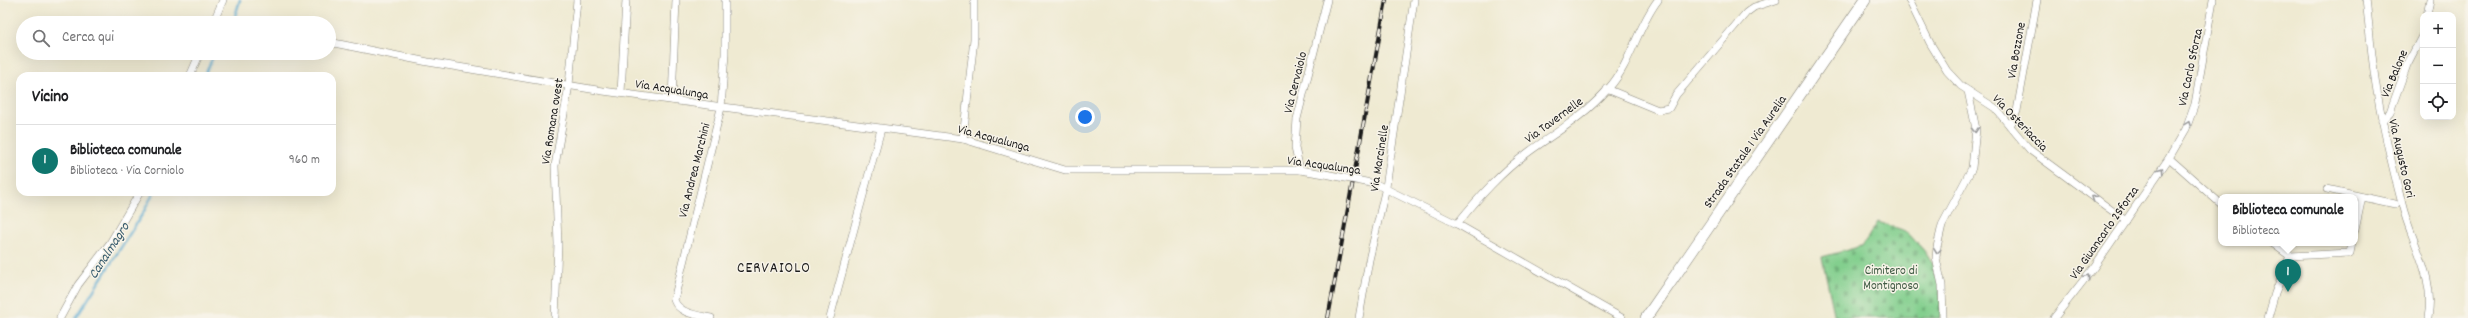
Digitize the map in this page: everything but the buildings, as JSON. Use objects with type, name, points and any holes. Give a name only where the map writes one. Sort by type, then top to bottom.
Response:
[{"type":"main road","name":"Strada Statale 1 Via Aurelia","points":[[1646,318],[1865,0]]},
{"type":"street","points":[[216,16],[223,0]]},
{"type":"street","name":"Via Romana ovest","points":[[555,318],[558,244],[555,166],[569,85],[577,0]]},
{"type":"street","points":[[621,93],[626,0]]},
{"type":"street","points":[[672,100],[676,0]]},
{"type":"street","name":"Via Andrea Marchini","points":[[711,318],[682,310],[676,306],[674,300],[721,108],[725,54],[725,0]]},
{"type":"street","points":[[963,139],[974,39],[974,0]]},
{"type":"street","name":"Via Cervaiolo","points":[[1300,170],[1295,148],[1297,119],[1327,0]]},
{"type":"street","name":"Via Marcinelle","points":[[1359,318],[1369,260],[1386,187],[1414,0]]},
{"type":"street","name":"Via Tavernelle","points":[[1457,224],[1491,184],[1529,152],[1584,114],[1608,89],[1625,63],[1648,13],[1658,0]]},
{"type":"street","points":[[1608,89],[1658,110],[1669,108],[1676,95],[1746,13],[1754,7],[1776,0]]},
{"type":"street","name":"Via Osteriaccia","points":[[1909,0],[1947,71],[1968,91],[1995,108],[2030,150],[2126,221]]},
{"type":"street","name":"Via Bozzone","points":[[2010,126],[2017,112],[2037,0]]},
{"type":"street","name":"Via Carlo Sforza","points":[[2169,158],[2186,129],[2195,104],[2213,0]]},
{"type":"street","name":"Via Augusto Gori","points":[[2366,0],[2382,120],[2403,212],[2417,245],[2426,274],[2431,302],[2428,318]]},
{"type":"street","points":[[2428,12],[2430,0]]},
{"type":"street","name":"Via Balone","points":[[2382,120],[2390,112],[2407,66],[2420,40]]},
{"type":"street","name":"Via Acqualunga","points":[[336,43],[428,62],[621,93],[721,108],[963,139],[1065,170],[1300,170],[1376,184],[1386,187],[1457,224],[1622,318]]},
{"type":"street","points":[[192,72],[197,60]]},
{"type":"street","points":[[1943,318],[1942,285],[1936,258],[1937,246],[1942,225],[1972,168],[1976,129],[1968,91]]},
{"type":"street","points":[[830,318],[882,129]]},
{"type":"street","points":[[2169,158],[2218,201]]},
{"type":"street","name":"Via Giuancarlo 2Sforza","points":[[2054,318],[2074,295],[2169,158]]},
{"type":"street","points":[[2327,189],[2349,194]]},
{"type":"street","points":[[60,318],[78,285],[110,244],[138,196]]},
{"type":"street","points":[[2358,196],[2395,204]]},
{"type":"street","points":[[2358,216],[2362,197]]},
{"type":"street","points":[[2276,246],[2290,256],[2350,253],[2351,246]]},
{"type":"street","points":[[2268,318],[2275,293],[2290,256]]},
{"type":"green space","name":"Cimitero di Montignoso","points":[[1878,222],[1906,231],[1927,254],[1933,264],[1941,291],[1940,318],[1835,318],[1822,257],[1862,246]]},
{"type":"waterway","name":"Canalmagro","points":[[235,16],[240,0]]},
{"type":"waterway","name":"Canalmagro","points":[[206,72],[212,60]]},
{"type":"waterway","name":"Canalmagro","points":[[76,318],[143,213],[152,196]]},
{"type":"railway","points":[[1328,318],[1386,0]]},
{"type":"place","name":"Biblioteca comunale","points":[[2288,292]]},
{"type":"district","name":"CERVAIOLO","points":[[774,267]]}]
